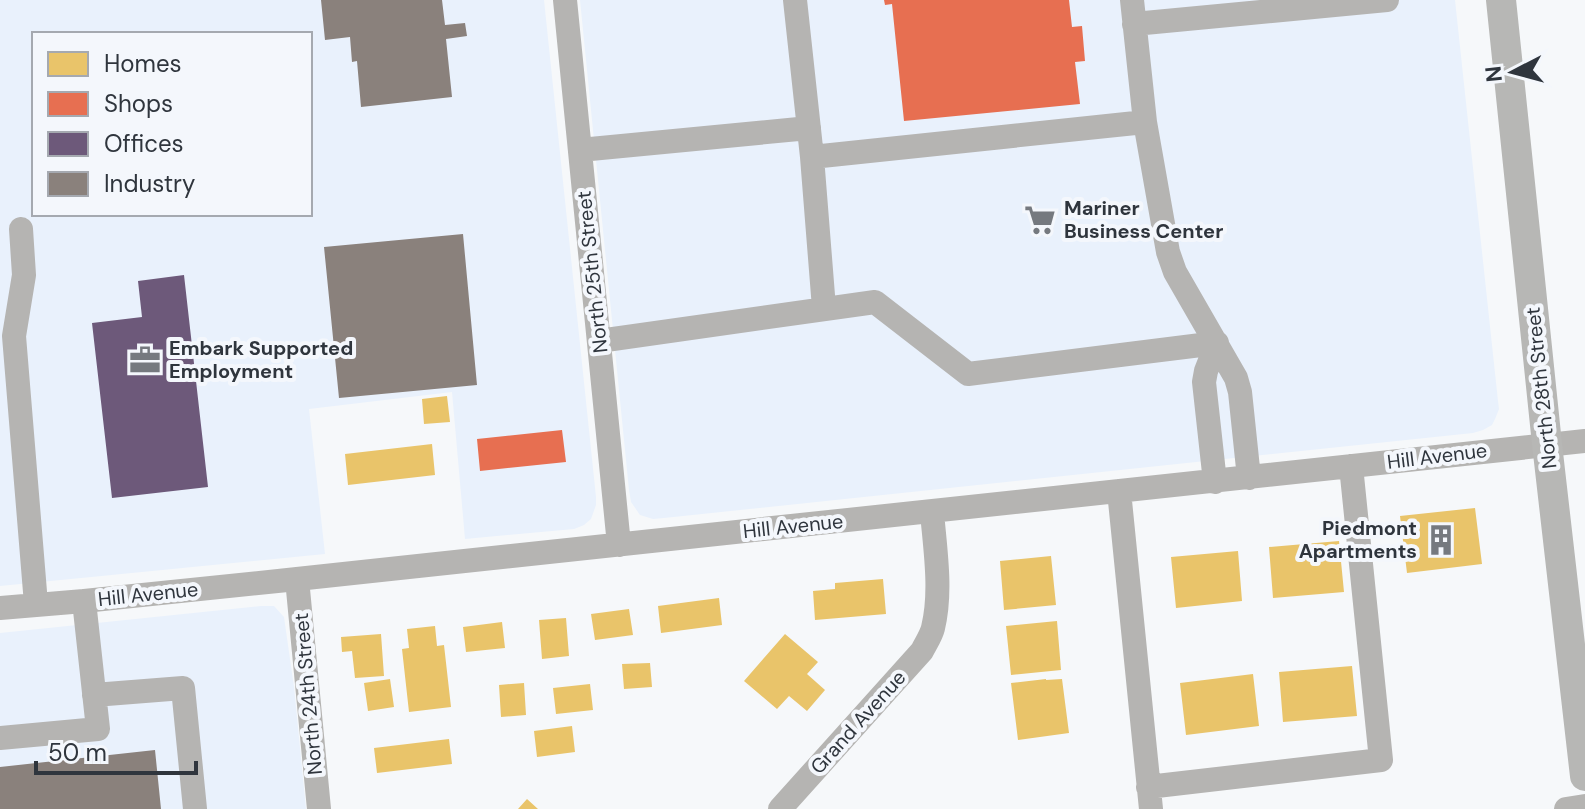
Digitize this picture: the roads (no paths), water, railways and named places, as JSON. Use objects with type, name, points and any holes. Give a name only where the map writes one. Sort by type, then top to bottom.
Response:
[{"type":"main road","name":"North 28th Street","points":[[1501,0],[1585,776]]},
{"type":"street","name":"North 25th Street","points":[[565,0],[619,545]]},
{"type":"street","points":[[795,0],[824,308]]},
{"type":"street","points":[[1249,478],[1238,384],[1175,272],[1168,252],[1145,122],[1133,12],[1387,0]]},
{"type":"street","points":[[812,157],[1145,122]]},
{"type":"street","points":[[580,150],[809,128]]},
{"type":"street","points":[[21,229],[24,275],[14,336],[36,604]]},
{"type":"street","points":[[599,341],[875,302],[968,374],[1217,343]]},
{"type":"street","points":[[1215,482],[1204,382],[1217,343]]},
{"type":"street","name":"Hill Avenue","points":[[0,608],[1585,441]]},
{"type":"street","points":[[1119,491],[1150,798],[1381,760],[1351,466]]},
{"type":"street","name":"Grand Avenue","points":[[780,809],[922,651],[933,631],[937,608],[932,512]]},
{"type":"street","name":"North 24th Street","points":[[297,579],[319,809]]},
{"type":"street","points":[[0,738],[98,729],[84,601]]},
{"type":"street","points":[[94,695],[183,688],[195,809]]},
{"type":"street","points":[[1566,809],[1585,806]]},
{"type":"place","name":"Mariner Business Center","points":[[1040,220]]},
{"type":"place","name":"Embark Supported Employment","points":[[145,360]]},
{"type":"place","name":"Piedmont Apartments","points":[[1441,540]]}]
